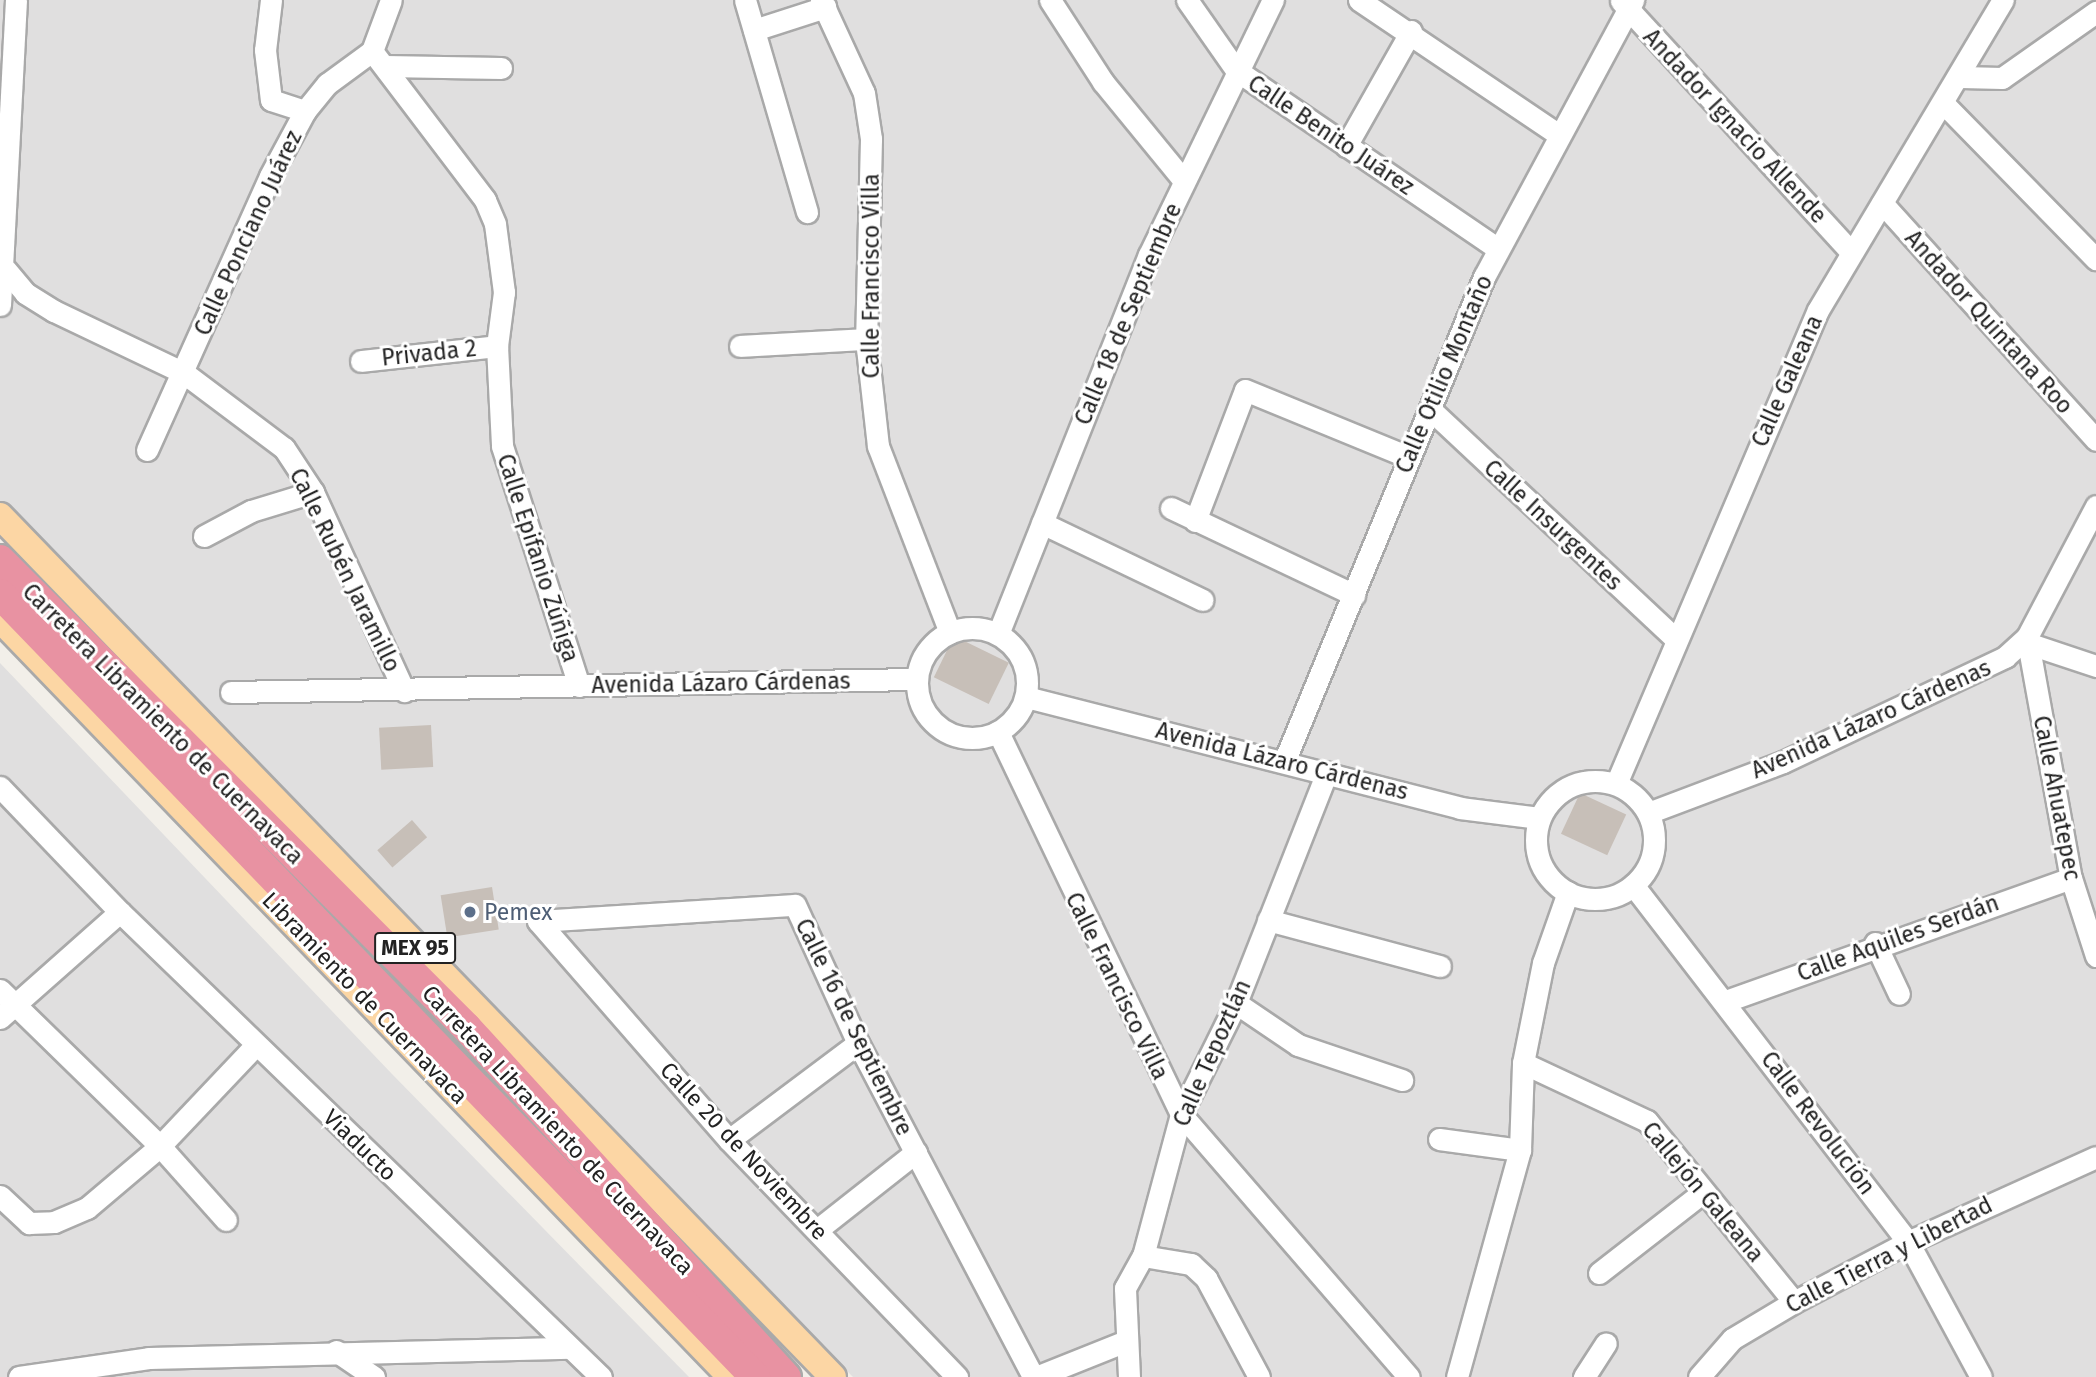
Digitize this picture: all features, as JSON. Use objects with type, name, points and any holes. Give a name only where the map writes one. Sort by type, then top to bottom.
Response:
[{"type":"highway","name":"Carretera Libramiento de Cuernavaca","points":[[0,560],[467,1028],[786,1377]]},
{"type":"highway","name":"Carretera Libramiento de Cuernavaca","points":[[0,594],[755,1377]]},
{"type":"main road","name":"MEX 95","points":[[0,516],[833,1377]]},
{"type":"main road","name":"Libramiento de Cuernavaca","points":[[0,619],[731,1377]]},
{"type":"street","points":[[0,305],[6,270],[16,0]]},
{"type":"street","points":[[271,0],[265,50],[271,100],[305,111]]},
{"type":"street","points":[[391,0],[378,58],[501,68]]},
{"type":"street","points":[[745,0],[807,212]]},
{"type":"street","points":[[1050,0],[1103,82],[1184,181]]},
{"type":"street","name":"Calle Benito Juárez","points":[[1187,0],[1236,70],[1497,248]]},
{"type":"street","name":"Calle 18 de Septiembre","points":[[998,634],[1184,181],[1236,70],[1273,0]]},
{"type":"street","points":[[1359,0],[1411,31],[1556,134]]},
{"type":"street","name":"Calle Galeana","points":[[1616,785],[1796,357],[1851,252],[1945,105],[2003,0]]},
{"type":"street","name":"Calle Otilio Montaño","points":[[1284,762],[1408,457],[1431,410],[1497,248],[1627,3]]},
{"type":"street","name":"Andador Ignacio Allende","points":[[1627,3],[1851,252]]},
{"type":"street","points":[[754,30],[823,4]]},
{"type":"street","name":"Calle Francisco Villa","points":[[823,4],[864,93],[872,139],[866,339],[878,446],[950,633]]},
{"type":"street","points":[[1961,77],[2002,78],[2096,12]]},
{"type":"street","points":[[1346,146],[1411,31]]},
{"type":"street","name":"Calle Ponciano Juárez","points":[[147,450],[184,373],[270,176],[305,111],[327,84],[378,58]]},
{"type":"street","name":"Calle Epifanio Zúñiga","points":[[378,58],[485,200],[495,224],[504,292],[497,346],[502,446],[579,686]]},
{"type":"street","points":[[1945,105],[2096,260]]},
{"type":"street","name":"Andador Quintana Roo","points":[[1882,203],[2096,440]]},
{"type":"street","name":"Calle Rubén Jaramillo","points":[[6,270],[25,293],[54,311],[184,373],[284,448],[313,492],[404,691]]},
{"type":"street","points":[[740,346],[866,339]]},
{"type":"street","name":"Privada 2","points":[[361,360],[497,346]]},
{"type":"street","points":[[1195,521],[1245,390],[1408,457]]},
{"type":"street","name":"Calle Insurgentes","points":[[1431,410],[1676,639]]},
{"type":"street","points":[[204,536],[251,511],[313,492]]},
{"type":"street","name":"Avenida Lázaro Cárdenas","points":[[1648,813],[1783,762],[1983,669],[2028,641],[2096,506]]},
{"type":"street","points":[[1171,508],[1354,595]]},
{"type":"street","points":[[1042,523],[1203,600]]},
{"type":"street","points":[[982,629],[998,634],[1023,660],[1026,697],[998,732],[970,738],[942,729],[922,708],[917,679],[927,651],[950,633],[982,629]]},
{"type":"street","points":[[2028,641],[2096,666]]},
{"type":"street","name":"Calle Ahuatepec","points":[[2028,641],[2071,878],[2096,956]]},
{"type":"street","name":"Avenida Lázaro Cárdenas","points":[[231,692],[404,691],[917,679]]},
{"type":"street","name":"Avenida Lázaro Cárdenas","points":[[1026,697],[1460,807],[1539,818]]},
{"type":"street","name":"Calle Francisco Villa","points":[[998,732],[1181,1114],[1409,1377]]},
{"type":"street","name":"Calle Tepoztlán","points":[[1129,1377],[1125,1288],[1143,1256],[1181,1114],[1236,1003],[1327,772]]},
{"type":"street","points":[[1579,782],[1616,785],[1648,813],[1653,851],[1633,885],[1594,899],[1568,892],[1537,853],[1539,818],[1556,796],[1579,782]]},
{"type":"street","name":"Viaducto","points":[[0,788],[120,912],[601,1377]]},
{"type":"street","name":"Calle Aquiles Serdán","points":[[1726,1001],[1875,943],[2071,878]]},
{"type":"street","name":"Calle Revolución","points":[[1633,885],[1726,1001],[1908,1242],[1981,1377]]},
{"type":"street","points":[[1457,1377],[1520,1150],[1523,1063],[1543,963],[1568,892]]},
{"type":"street","name":"Calle 16 de Septiembre","points":[[538,921],[795,905],[858,1043],[1035,1377]]},
{"type":"street","points":[[120,912],[5,1004],[160,1146],[226,1220]]},
{"type":"street","points":[[1268,920],[1440,966]]},
{"type":"street","name":"Calle 20 de Noviembre","points":[[538,921],[729,1140],[957,1377]]},
{"type":"street","points":[[1875,943],[1899,994]]},
{"type":"street","points":[[1236,1003],[1298,1045],[1402,1080]]},
{"type":"street","points":[[729,1140],[858,1043]]},
{"type":"street","points":[[0,1196],[29,1223],[54,1222],[87,1208],[160,1146],[256,1045]]},
{"type":"street","name":"Callejón Galeana","points":[[1523,1063],[1627,1107],[1647,1121],[1794,1302]]},
{"type":"street","points":[[1439,1139],[1520,1150]]},
{"type":"street","points":[[817,1230],[916,1152]]},
{"type":"street","name":"Calle Tierra y Libertad","points":[[1699,1377],[1732,1339],[1794,1302],[1908,1242],[2096,1157]]},
{"type":"street","points":[[1599,1273],[1703,1192]]},
{"type":"street","points":[[1143,1256],[1191,1264],[1206,1278],[1258,1377]]},
{"type":"street","points":[[1035,1377],[1126,1341]]},
{"type":"street","points":[[1584,1377],[1606,1343]]},
{"type":"street","points":[[19,1377],[149,1358],[336,1351],[570,1348]]},
{"type":"street","points":[[336,1351],[374,1377]]},
{"type":"shaded area","points":[[0,0],[2096,0],[2096,1377],[853,1377],[0,515]]},
{"type":"shaded area","points":[[0,663],[392,1074],[689,1377],[0,1377]]},
{"type":"building","points":[[954,636],[1009,663],[989,704],[934,677]]},
{"type":"building","points":[[431,725],[433,767],[381,770],[379,728]]},
{"type":"building","points":[[1580,793],[1626,815],[1607,855],[1561,834]]},
{"type":"building","points":[[412,820],[427,837],[392,868],[377,850]]},
{"type":"building","name":"Pemex","points":[[492,887],[499,929],[447,938],[441,895]]},
{"type":"place","name":"Pemex","points":[[470,912]]}]
